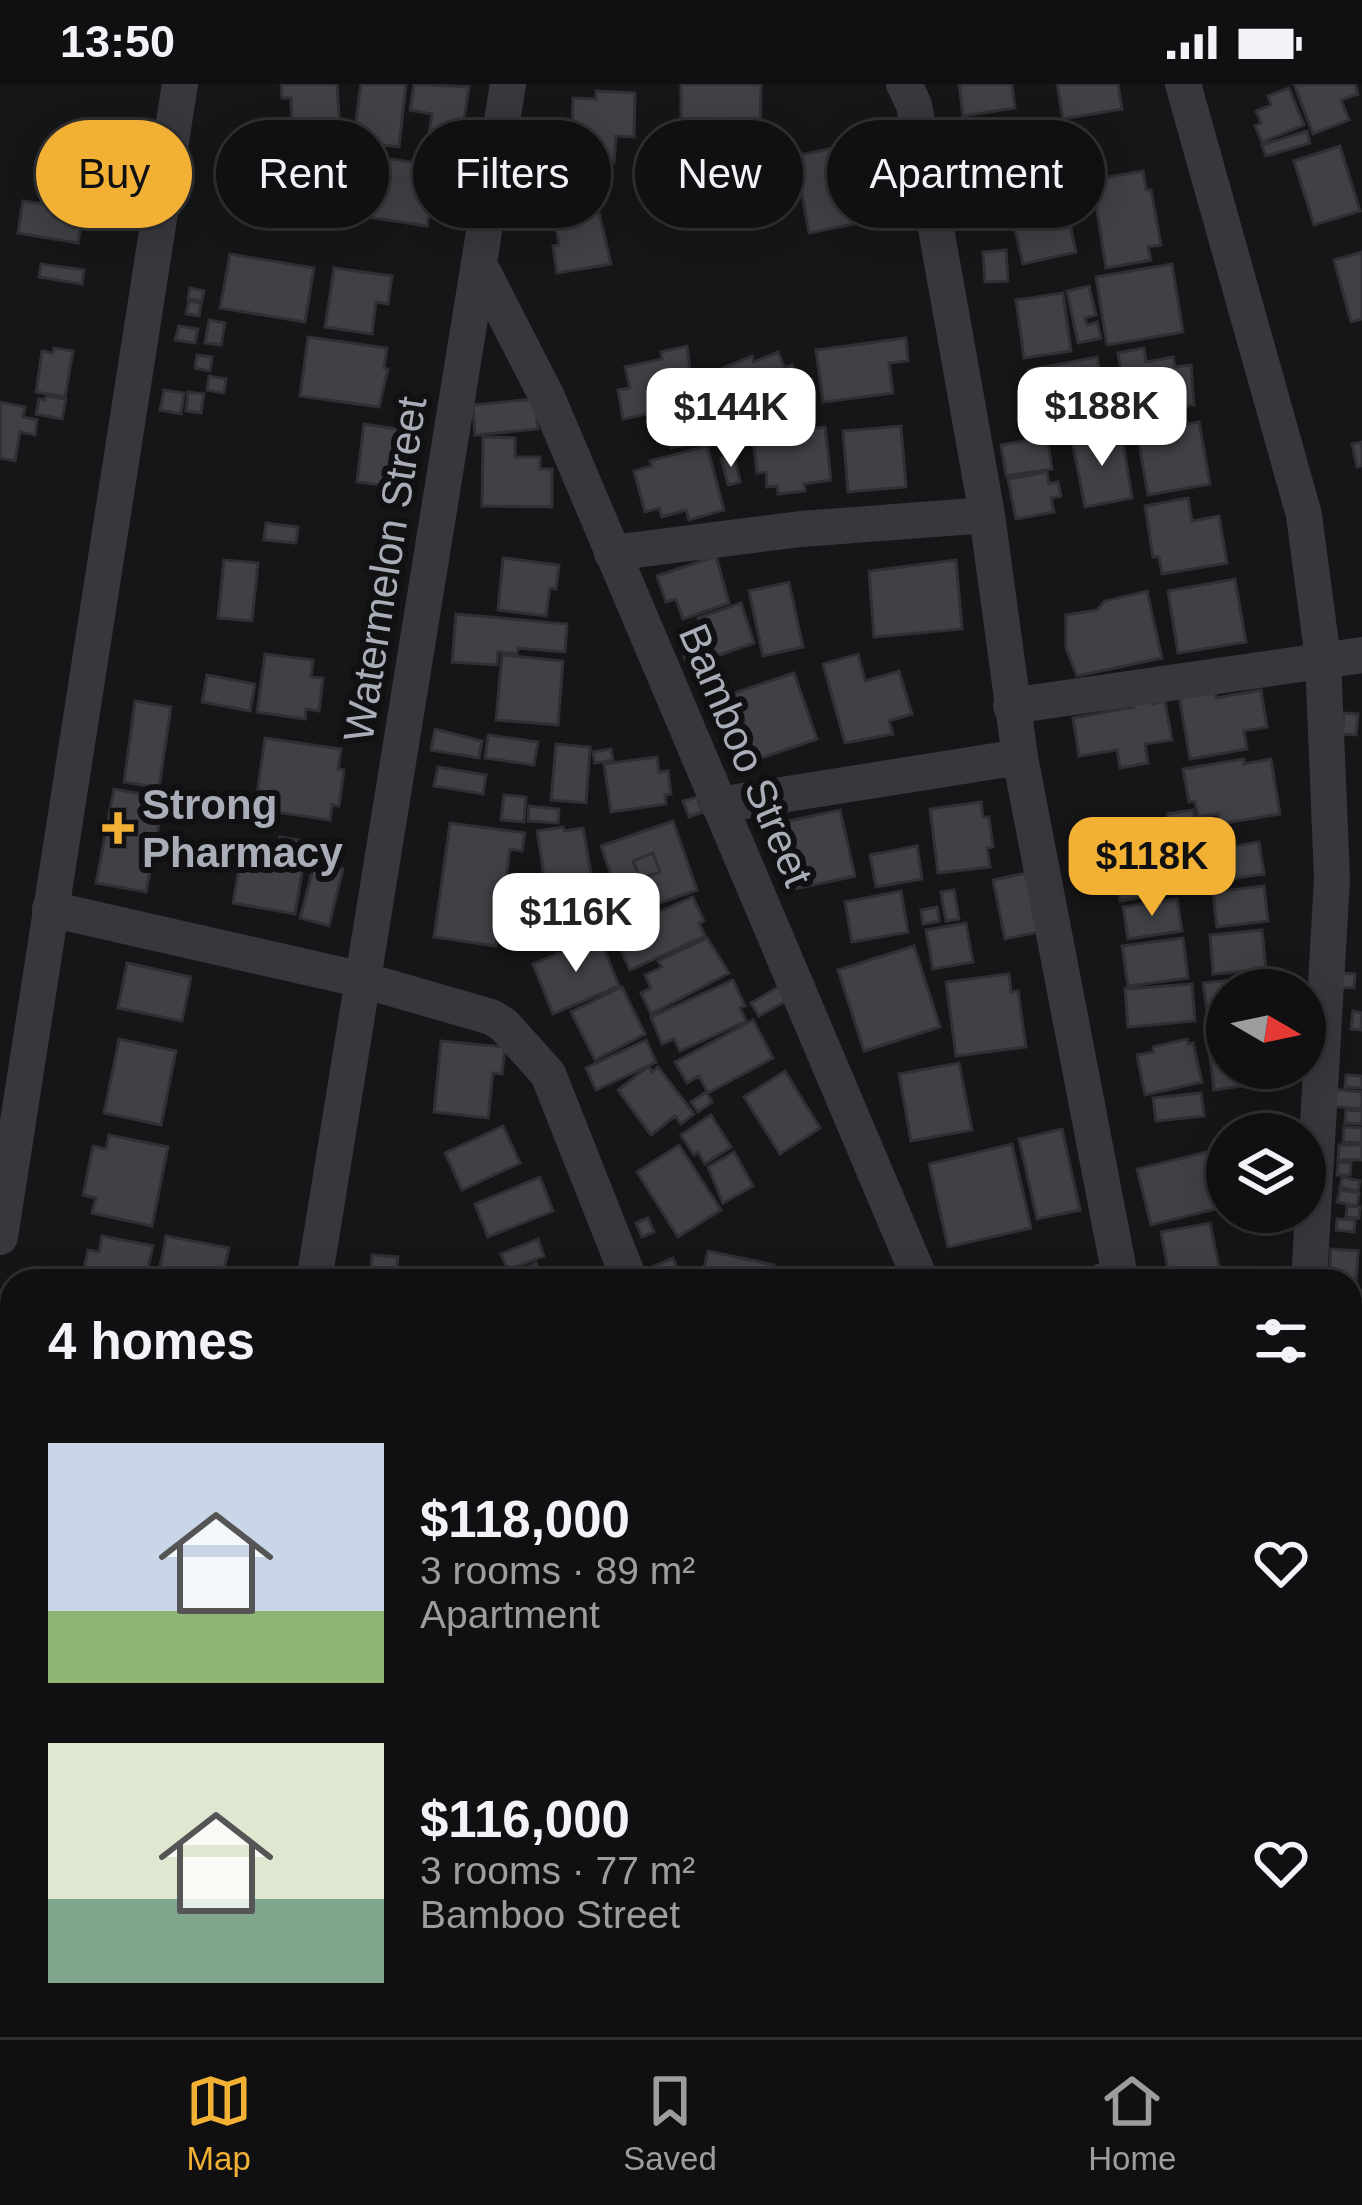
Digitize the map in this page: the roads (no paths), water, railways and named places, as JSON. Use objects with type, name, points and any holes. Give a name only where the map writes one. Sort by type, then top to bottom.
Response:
[{"type":"street","points":[[0,1238],[180,84]]},
{"type":"street","name":"Watermelon Street","points":[[316,1269],[508,84]]},
{"type":"street","points":[[904,84],[914,105],[988,514],[1011,706],[1117,1269]]},
{"type":"street","points":[[1183,84],[1304,515],[1323,659],[1332,878],[1310,1269]]},
{"type":"street","name":"Bamboo Street","points":[[481,268],[547,397],[916,1269]]},
{"type":"street","points":[[612,553],[801,529],[988,514]]},
{"type":"street","points":[[1011,706],[1362,655]]},
{"type":"street","points":[[718,805],[1020,758]]},
{"type":"street","points":[[50,909],[363,980],[491,1017],[548,1074],[626,1269]]},
{"type":"place","name":"Strong Pharmacy","points":[[118,828]]}]
